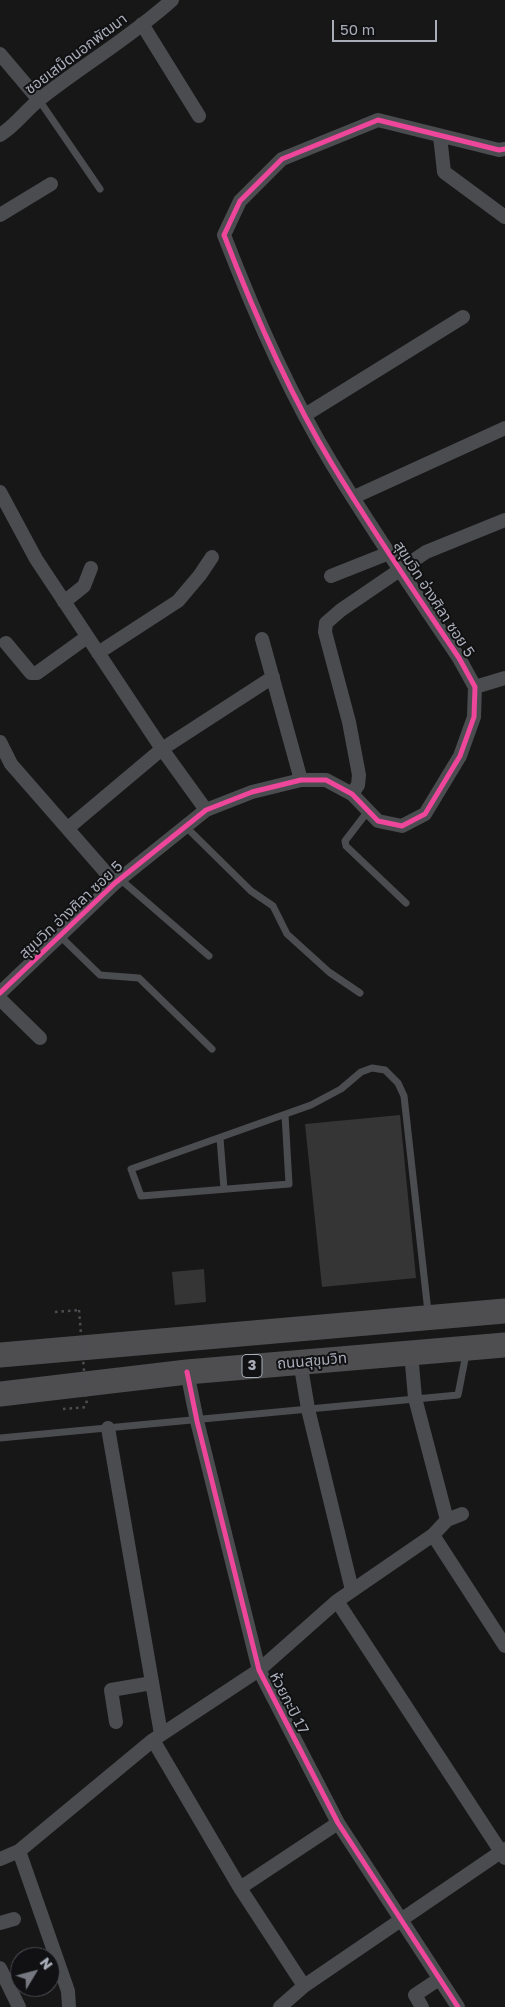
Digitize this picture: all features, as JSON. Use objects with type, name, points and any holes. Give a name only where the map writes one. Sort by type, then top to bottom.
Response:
[{"type":"highway","name":"3","points":[[0,1355],[505,1311]]},
{"type":"highway","name":"ถนนสุขุมวิท","points":[[0,1394],[300,1361],[505,1345]]},
{"type":"street","name":"ซอยเสม็ดนอกพัฒนา","points":[[0,135],[7,131],[39,100],[142,24],[158,5],[172,0]]},
{"type":"street","points":[[142,24],[199,116]]},
{"type":"street","points":[[0,54],[39,100]]},
{"type":"street","name":"สุขุมวิท อ่างศิลา ซอย 5","points":[[0,993],[118,881],[206,810],[252,792],[301,780],[326,780],[352,794],[378,822],[402,826],[425,814],[460,756],[474,717],[475,687],[459,658],[332,464],[289,385],[248,295],[224,235],[240,202],[282,159],[378,120],[499,150],[505,149]]},
{"type":"street","points":[[440,136],[444,172],[505,217]]},
{"type":"street","points":[[0,215],[50,184]]},
{"type":"street","points":[[305,414],[463,317]]},
{"type":"street","points":[[354,498],[505,428]]},
{"type":"street","points":[[0,492],[36,560],[162,749],[206,810]]},
{"type":"street","points":[[352,794],[358,785],[360,775],[349,722],[325,632],[326,623],[341,610],[426,552],[505,520]]},
{"type":"street","points":[[332,576],[389,552]]},
{"type":"street","points":[[98,653],[178,601],[200,575],[212,557]]},
{"type":"street","points":[[64,602],[84,586],[90,568]]},
{"type":"street","points":[[6,643],[25,668],[31,673],[37,673],[87,637]]},
{"type":"street","points":[[262,639],[301,780]]},
{"type":"street","points":[[68,828],[162,749],[273,677]]},
{"type":"street","points":[[475,687],[505,678]]},
{"type":"street","points":[[0,742],[11,764],[118,881]]},
{"type":"street","points":[[0,773],[11,764]]},
{"type":"street","points":[[0,999],[40,1038]]},
{"type":"street","points":[[411,1353],[416,1398],[447,1520]]},
{"type":"street","points":[[300,1361],[308,1409],[352,1590]]},
{"type":"street","name":"ห้วยกะปิ 17","points":[[187,1372],[197,1421],[259,1670],[338,1824],[458,2007]]},
{"type":"street","points":[[108,1428],[152,1683],[157,1737],[240,1888],[304,1986]]},
{"type":"street","points":[[0,1859],[19,1851],[157,1737],[259,1670],[337,1601],[433,1535],[447,1520],[462,1514]]},
{"type":"street","points":[[433,1535],[505,1646]]},
{"type":"street","points":[[282,2006],[304,1986],[400,1920],[504,1853],[337,1601]]},
{"type":"street","points":[[116,1722],[111,1690],[152,1683]]},
{"type":"street","points":[[240,1888],[338,1824]]},
{"type":"street","points":[[19,1851],[68,1991],[69,2007]]},
{"type":"street","points":[[0,1923],[14,1919]]},
{"type":"street","points":[[0,1968],[19,2007]]},
{"type":"street","points":[[422,2007],[415,1995],[439,1979]]},
{"type":"lane","points":[[39,100],[100,189]]},
{"type":"lane","points":[[368,812],[345,841],[346,846],[406,903]]},
{"type":"lane","points":[[186,827],[251,891],[273,906],[287,934],[329,972],[360,993]]},
{"type":"lane","points":[[118,881],[208,956]]},
{"type":"lane","points":[[60,936],[100,975],[139,978],[212,1049]]},
{"type":"lane","points":[[284,1115],[289,1184],[141,1196],[131,1168],[312,1105],[341,1089],[361,1072],[372,1068],[385,1070],[398,1083],[404,1096],[428,1318]]},
{"type":"lane","points":[[220,1138],[224,1189]]},
{"type":"lane","points":[[0,1438],[458,1395],[467,1348]]},
{"type":"path","points":[[55,1312],[79,1310],[87,1407],[63,1409]]},
{"type":"building","points":[[400,1115],[416,1278],[322,1287],[305,1124]]},
{"type":"building","points":[[204,1269],[206,1302],[175,1305],[172,1272]]},
{"type":"cycle path","points":[[0,993],[115,883],[206,810],[252,792],[301,780],[326,780],[352,794],[378,821],[402,826],[425,814],[460,756],[474,717],[475,687],[459,658],[394,562],[316,437],[273,352],[247,294],[224,235],[240,201],[282,159],[378,120],[499,150],[505,149]]},
{"type":"cycle path","points":[[187,1372],[197,1421],[259,1670],[338,1823],[458,2007]]}]
